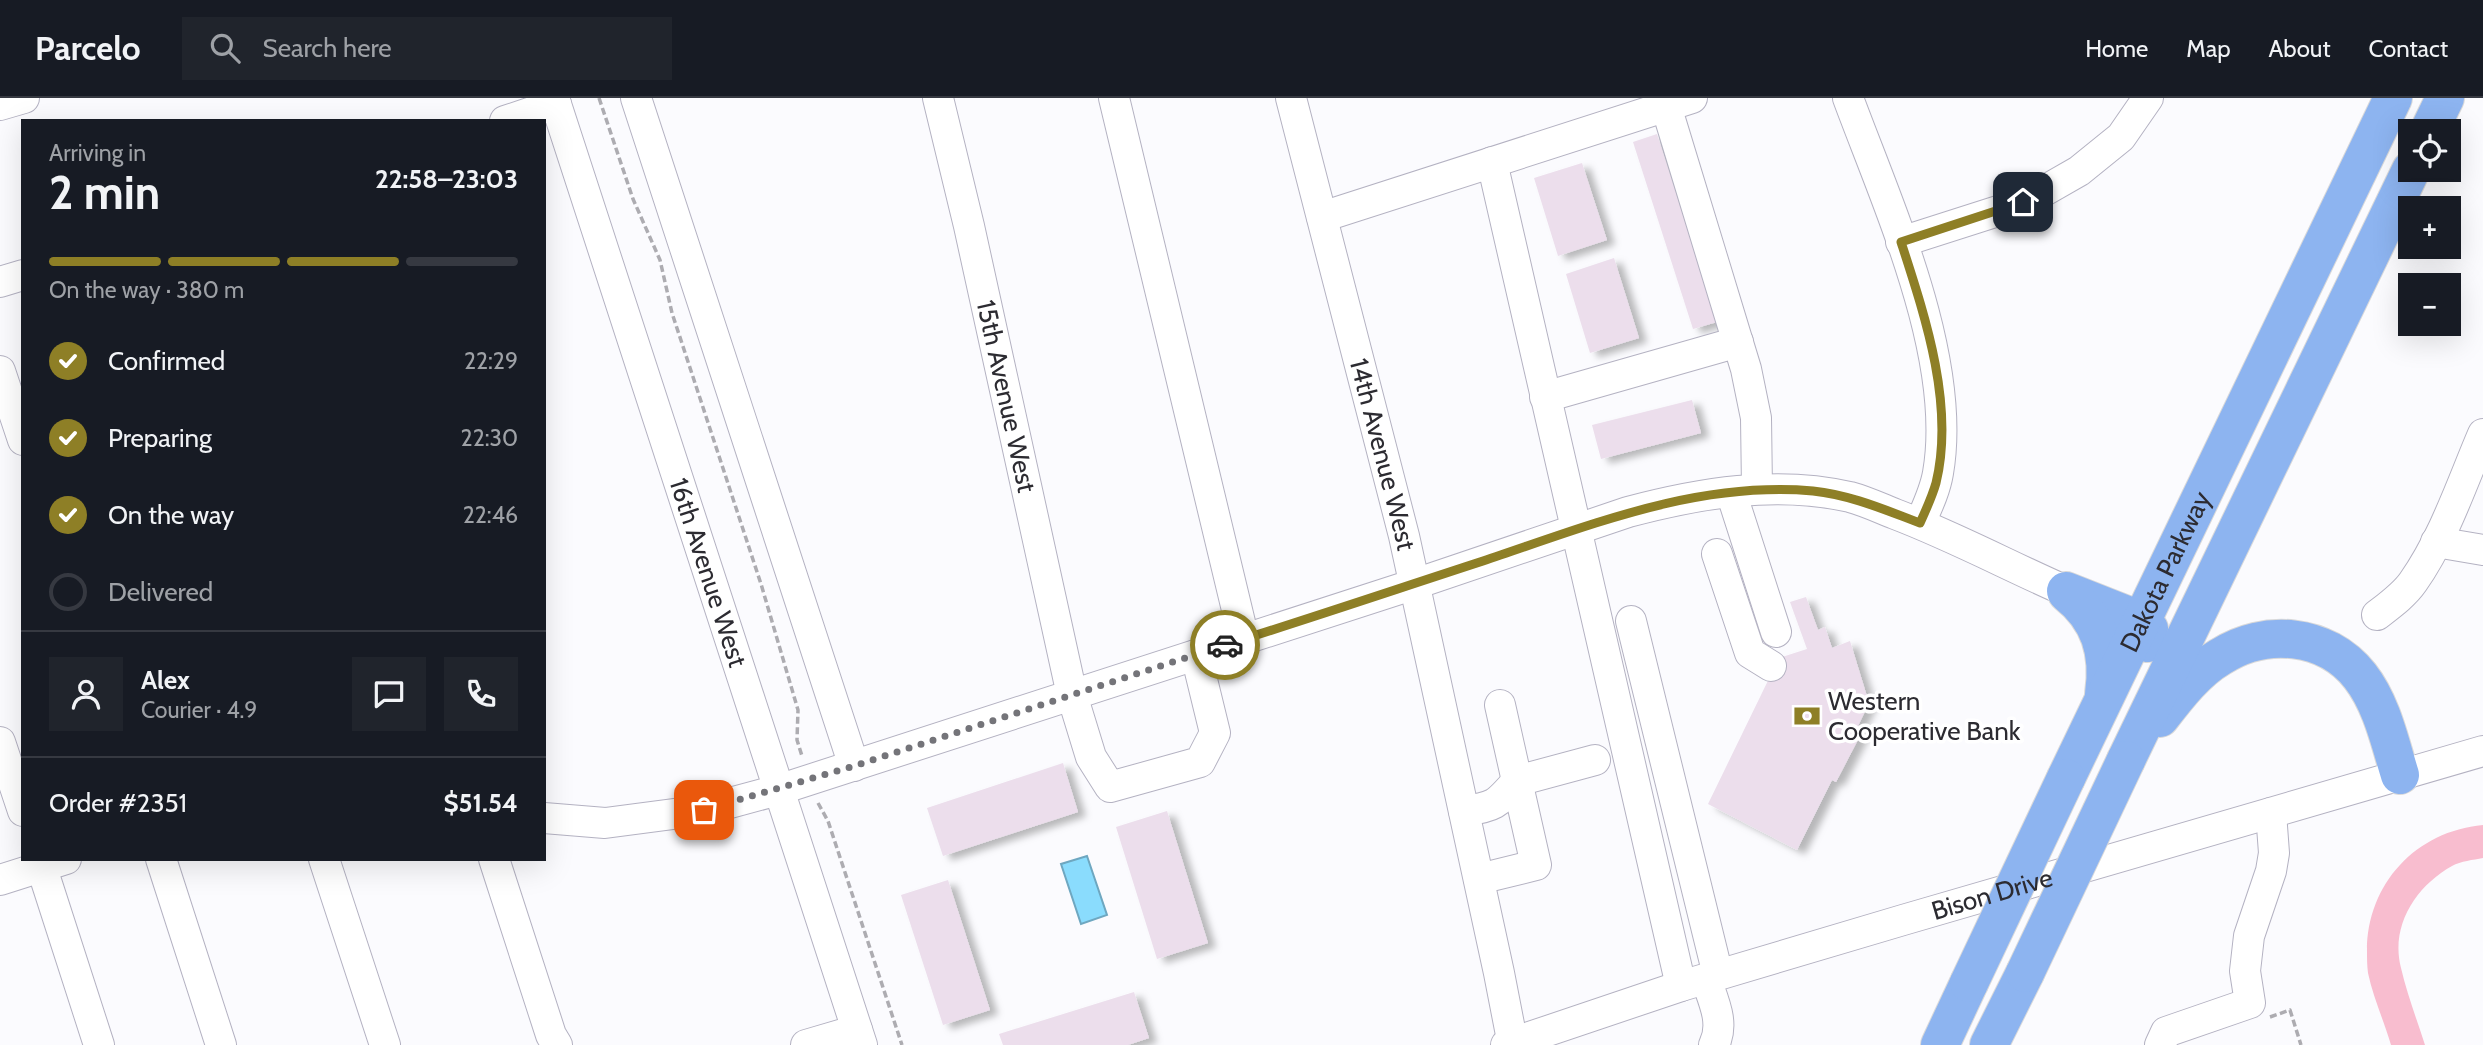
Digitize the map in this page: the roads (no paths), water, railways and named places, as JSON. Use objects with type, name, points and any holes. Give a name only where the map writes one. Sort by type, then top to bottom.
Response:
[{"type":"highway","name":"Dakota Parkway","points":[[1940,1045],[1979,987],[2073,785],[2103,704],[2393,98]]},
{"type":"highway","points":[[2435,119],[2445,98]]},
{"type":"highway","name":"Dakota Parkway","points":[[1989,1045],[2405,182]]},
{"type":"highway","points":[[2066,592],[2104,589],[2148,576],[2161,567],[2178,548]]},
{"type":"highway","points":[[1964,1045],[1979,987],[2040,880],[2073,785],[2141,660],[2148,640],[2149,629],[2142,621],[2066,592]]},
{"type":"highway","points":[[2066,592],[2085,609],[2099,631],[2106,660],[2103,704]]},
{"type":"highway","points":[[2126,760],[2177,697],[2219,657],[2242,645],[2281,637],[2306,641],[2325,648],[2361,676],[2383,721],[2400,775]]},
{"type":"street","points":[[0,105],[23,98]]},
{"type":"street","points":[[636,98],[854,766]]},
{"type":"street","name":"15th Avenue West","points":[[938,98],[969,226],[1072,695],[1091,757],[1110,787],[1200,762],[1215,733],[1196,655]]},
{"type":"street","points":[[1114,98],[1244,639]]},
{"type":"street","points":[[1848,98],[1901,242],[1928,331],[1939,388],[1938,470],[1935,486],[1920,523]]},
{"type":"street","points":[[1901,242],[2023,202],[2078,171],[2121,137],[2148,98]]},
{"type":"street","points":[[510,119],[555,101]]},
{"type":"street","name":"16th Avenue West","points":[[555,101],[860,1037]]},
{"type":"street","points":[[1322,217],[1679,102],[1756,418],[1744,490],[1776,632]]},
{"type":"street","name":"14th Avenue West","points":[[1293,106],[1415,584],[1479,879],[1510,1044]]},
{"type":"street","points":[[1492,162],[1575,530],[1702,980],[1719,1017],[1718,1037],[1714,1045]]},
{"type":"street","points":[[0,282],[21,276]]},
{"type":"street","points":[[1545,397],[1738,342]]},
{"type":"street","points":[[0,371],[21,434]]},
{"type":"street","points":[[2377,615],[2412,584],[2436,542],[2483,434]]},
{"type":"street","points":[[546,818],[605,823],[704,810],[854,766],[1665,502],[1744,490],[1817,491],[1852,498],[1920,523],[2066,592]]},
{"type":"street","points":[[2436,542],[2483,550]]},
{"type":"street","points":[[1717,554],[1749,653],[1771,666]]},
{"type":"street","points":[[1631,621],[1702,980]]},
{"type":"street","points":[[1479,879],[1536,865],[1500,705]]},
{"type":"street","points":[[0,742],[21,805]]},
{"type":"street","name":"Bison Drive","points":[[1510,1044],[1702,980],[2483,751]]},
{"type":"street","points":[[1464,811],[1489,808],[1517,781],[1595,760]]},
{"type":"street","points":[[2160,1045],[2166,1032],[2250,1003],[2245,971],[2249,936],[2271,871],[2274,853],[2271,813]]},
{"type":"street","points":[[162,861],[220,1045]]},
{"type":"street","points":[[325,861],[384,1045]]},
{"type":"street","points":[[495,861],[551,1035],[557,1045]]},
{"type":"street","points":[[0,880],[49,862],[99,1045]]},
{"type":"street","points":[[806,1045],[860,1037]]},
{"type":"water","points":[[1087,856],[1107,915],[1081,924],[1061,864]]},
{"type":"place","name":"Western Cooperative Bank","points":[[1807,716]]}]
